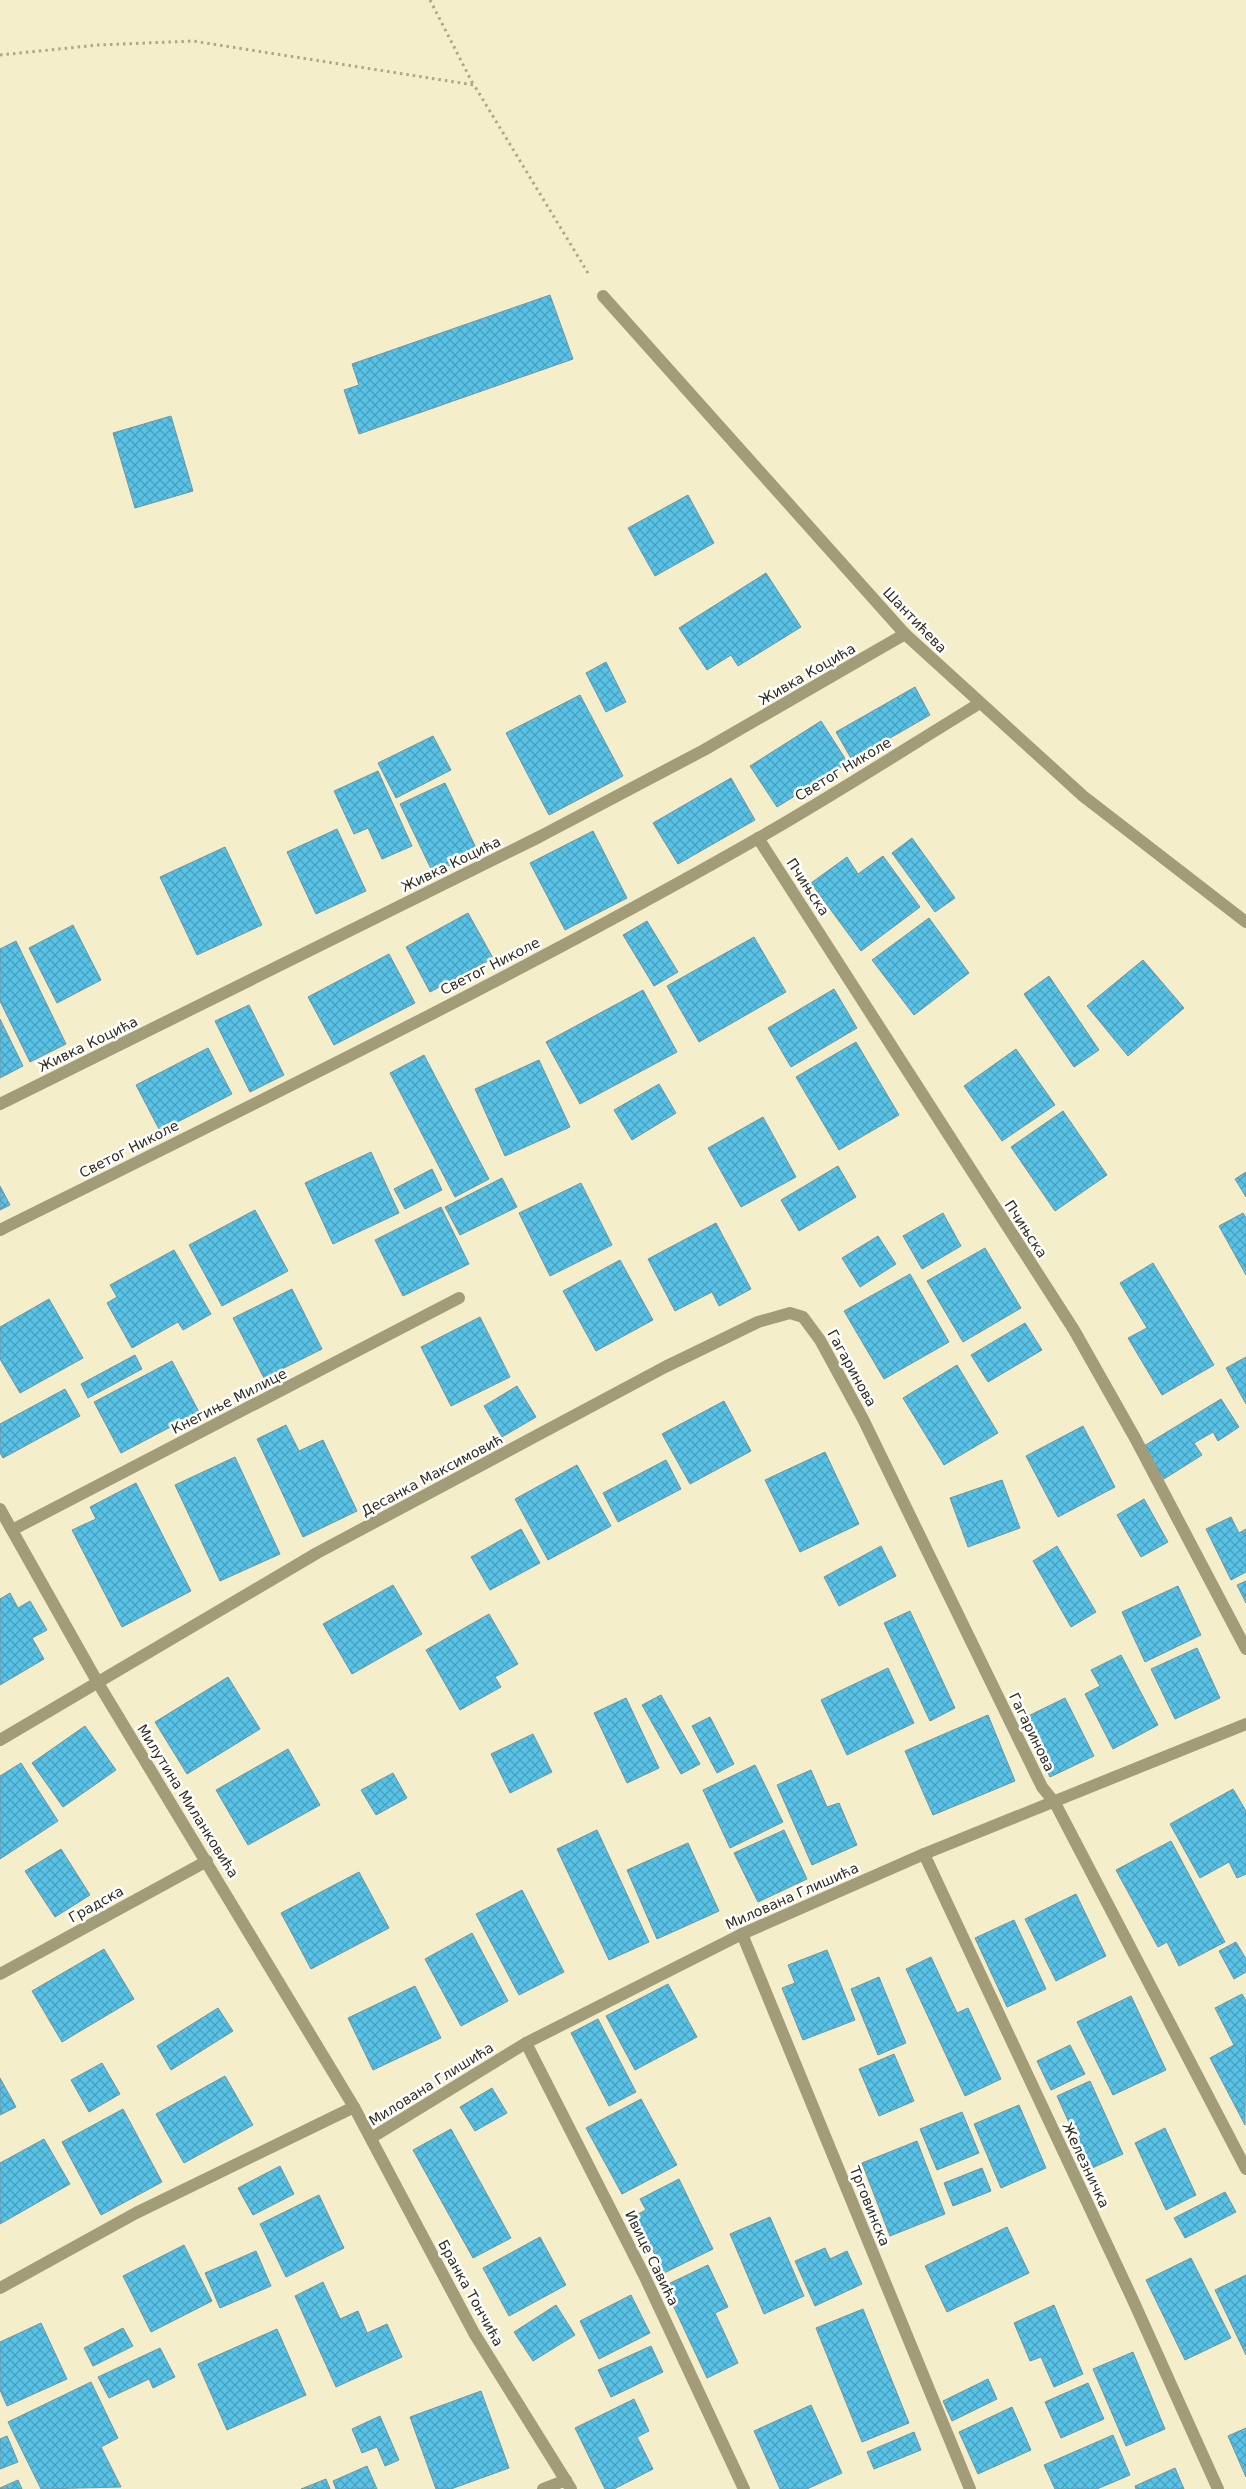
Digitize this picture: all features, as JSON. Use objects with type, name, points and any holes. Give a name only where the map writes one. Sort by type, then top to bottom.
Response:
[{"type":"street","name":"Шантићева","points":[[603,296],[906,634],[1083,796],[1246,922]]},
{"type":"street","name":"Живка Коцића","points":[[0,1104],[539,837],[704,750],[906,634]]},
{"type":"street","name":"Светог Николе","points":[[0,1230],[488,985],[758,838],[980,703]]},
{"type":"street","name":"Пчињска","points":[[758,838],[1074,1330],[1246,1648]]},
{"type":"street","name":"Кнегиње Милице","points":[[12,1530],[459,1298]]},
{"type":"street","name":"Десанка Максимовић","points":[[0,1740],[317,1553],[665,1366],[758,1322],[790,1313]]},
{"type":"street","name":"Гагаринова","points":[[790,1313],[803,1317],[820,1340],[858,1410],[1042,1787],[1055,1803],[1246,2169]]},
{"type":"street","name":"Милутина Миланковића","points":[[0,1509],[98,1683],[354,2107]]},
{"type":"street","name":"Милована Глишића","points":[[371,2138],[526,2043],[742,1934],[924,1854],[1055,1803],[1246,1724]]},
{"type":"street","name":"Железничка","points":[[924,1854],[1124,2281],[1218,2489]]},
{"type":"street","name":"Градска","points":[[0,1974],[207,1861]]},
{"type":"street","name":"Трговинска","points":[[742,1934],[970,2489]]},
{"type":"street","name":"Ивице Савића","points":[[526,2043],[644,2275],[744,2489]]},
{"type":"street","name":"Милована Глишића","points":[[0,2288],[136,2213],[354,2107]]},
{"type":"street","name":"Бранка Тончића","points":[[354,2107],[474,2332],[568,2484]]},
{"type":"street","points":[[543,2489],[568,2484]]},
{"type":"path","points":[[430,0],[474,85],[574,253],[603,296]]},
{"type":"path","points":[[0,55],[98,45],[193,41],[474,85]]},
{"type":"building","points":[[550,295],[573,359],[359,434],[344,390],[359,385],[352,364]]},
{"type":"building","points":[[171,416],[193,491],[135,508],[113,433]]},
{"type":"building","points":[[688,495],[714,543],[655,576],[628,528]]},
{"type":"building","points":[[766,573],[801,627],[738,666],[731,655],[707,670],[679,628]]},
{"type":"building","points":[[606,662],[626,702],[606,712],[586,673]]},
{"type":"building","points":[[915,687],[930,715],[852,760],[836,732]]},
{"type":"building","points":[[580,695],[623,776],[549,815],[506,733]]},
{"type":"building","points":[[821,721],[848,763],[777,807],[750,766]]},
{"type":"building","points":[[433,736],[451,770],[396,798],[378,763]]},
{"type":"building","points":[[378,771],[412,846],[382,859],[368,828],[354,834],[334,791]]},
{"type":"building","points":[[731,778],[755,820],[678,864],[653,823]]},
{"type":"building","points":[[445,783],[478,852],[433,873],[400,804]]},
{"type":"building","points":[[337,829],[366,891],[316,914],[287,852]]},
{"type":"building","points":[[593,831],[627,898],[565,930],[530,863]]},
{"type":"building","points":[[912,838],[955,898],[935,912],[892,853]]},
{"type":"building","points":[[225,847],[262,925],[197,955],[160,877]]},
{"type":"building","points":[[883,856],[920,907],[861,951],[811,883],[847,857],[858,874]]},
{"type":"building","points":[[468,913],[493,958],[430,992],[406,947]]},
{"type":"building","points":[[929,918],[969,973],[914,1015],[872,960]]},
{"type":"building","points":[[647,921],[678,972],[654,986],[623,935]]},
{"type":"building","points":[[73,925],[101,980],[57,1003],[29,948]]},
{"type":"building","points":[[754,937],[786,992],[699,1042],[667,986]]},
{"type":"building","points":[[16,941],[66,1044],[30,1062],[0,1001],[0,949]]},
{"type":"building","points":[[389,954],[415,1003],[334,1045],[308,997]]},
{"type":"building","points":[[1143,960],[1184,1008],[1128,1056],[1087,1006]]},
{"type":"building","points":[[1049,976],[1099,1050],[1074,1067],[1024,994]]},
{"type":"building","points":[[834,989],[857,1028],[791,1067],[768,1028]]},
{"type":"building","points":[[643,990],[677,1052],[580,1104],[546,1042]]},
{"type":"building","points":[[249,1005],[284,1075],[250,1092],[215,1021]]},
{"type":"building","points":[[0,1019],[23,1066],[0,1078]]},
{"type":"building","points":[[856,1042],[899,1115],[839,1150],[796,1077]]},
{"type":"building","points":[[208,1048],[232,1094],[160,1131],[136,1085]]},
{"type":"building","points":[[1016,1049],[1055,1105],[1002,1141],[964,1086]]},
{"type":"building","points":[[424,1055],[489,1179],[455,1197],[390,1073]]},
{"type":"building","points":[[539,1060],[570,1127],[505,1156],[475,1089]]},
{"type":"building","points":[[659,1084],[676,1113],[632,1140],[614,1110]]},
{"type":"building","points":[[1063,1111],[1107,1175],[1055,1211],[1011,1147]]},
{"type":"building","points":[[763,1117],[796,1177],[741,1207],[708,1148]]},
{"type":"building","points":[[371,1152],[399,1213],[333,1244],[305,1183]]},
{"type":"building","points":[[838,1166],[856,1197],[799,1231],[781,1200]]},
{"type":"building","points":[[432,1169],[442,1190],[405,1209],[394,1189]]},
{"type":"building","points":[[1246,1172],[1246,1197],[1235,1179]]},
{"type":"building","points":[[502,1178],[517,1207],[460,1235],[445,1207]]},
{"type":"building","points":[[581,1183],[612,1245],[550,1276],[519,1213]]},
{"type":"building","points":[[0,1186],[10,1205],[0,1210]]},
{"type":"building","points":[[441,1207],[469,1264],[403,1296],[375,1240]]},
{"type":"building","points":[[255,1210],[288,1271],[222,1306],[189,1245]]},
{"type":"building","points":[[943,1213],[961,1246],[922,1269],[903,1236]]},
{"type":"building","points":[[1243,1213],[1246,1218],[1246,1275],[1219,1226]]},
{"type":"building","points":[[716,1223],[751,1289],[719,1306],[712,1292],[675,1311],[648,1259]]},
{"type":"building","points":[[878,1236],[896,1264],[860,1287],[842,1258]]},
{"type":"building","points":[[985,1248],[1021,1308],[963,1342],[927,1281]]},
{"type":"building","points":[[174,1250],[211,1314],[183,1330],[178,1322],[132,1348],[107,1303],[117,1297],[110,1285]]},
{"type":"building","points":[[620,1260],[653,1320],[596,1351],[563,1291]]},
{"type":"building","points":[[1153,1263],[1214,1365],[1162,1395],[1128,1338],[1147,1328],[1120,1283]]},
{"type":"building","points":[[910,1274],[949,1342],[884,1379],[844,1311]]},
{"type":"building","points":[[292,1289],[322,1349],[264,1378],[233,1318]]},
{"type":"building","points":[[49,1299],[83,1358],[20,1393],[0,1359],[0,1327]]},
{"type":"building","points":[[480,1317],[510,1377],[451,1406],[421,1347]]},
{"type":"building","points":[[1025,1323],[1042,1350],[988,1382],[971,1355]]},
{"type":"building","points":[[135,1355],[142,1369],[88,1398],[81,1384]]},
{"type":"building","points":[[1246,1357],[1246,1404],[1226,1368]]},
{"type":"building","points":[[172,1361],[199,1412],[121,1453],[94,1402]]},
{"type":"building","points":[[957,1365],[998,1433],[944,1465],[903,1398]]},
{"type":"building","points":[[517,1386],[536,1417],[502,1437],[484,1406]]},
{"type":"building","points":[[65,1389],[80,1416],[3,1458],[0,1453],[0,1424]]},
{"type":"building","points":[[1221,1399],[1239,1427],[1218,1441],[1213,1432],[1194,1443],[1202,1455],[1164,1479],[1144,1446]]},
{"type":"building","points":[[724,1401],[751,1451],[690,1484],[662,1434]]},
{"type":"building","points":[[286,1425],[299,1451],[323,1440],[357,1511],[303,1537],[257,1439]]},
{"type":"building","points":[[1083,1426],[1115,1487],[1058,1517],[1026,1456]]},
{"type":"building","points":[[825,1452],[859,1524],[800,1552],[765,1480]]},
{"type":"building","points":[[235,1457],[280,1554],[220,1581],[175,1485]]},
{"type":"building","points":[[666,1460],[681,1489],[618,1522],[603,1493]]},
{"type":"building","points":[[577,1465],[611,1526],[548,1560],[515,1499]]},
{"type":"building","points":[[1002,1480],[1020,1528],[968,1547],[950,1498]]},
{"type":"building","points":[[136,1483],[191,1591],[122,1627],[72,1530],[96,1519],[90,1507]]},
{"type":"building","points":[[1144,1499],[1168,1542],[1141,1557],[1117,1515]]},
{"type":"building","points":[[1231,1517],[1239,1533],[1246,1529],[1246,1572],[1231,1580],[1206,1529]]},
{"type":"building","points":[[521,1529],[540,1563],[490,1590],[471,1557]]},
{"type":"building","points":[[881,1546],[896,1576],[839,1606],[824,1577]]},
{"type":"building","points":[[1057,1546],[1096,1612],[1071,1627],[1033,1561]]},
{"type":"building","points":[[1246,1581],[1246,1603],[1237,1585]]},
{"type":"building","points":[[393,1585],[422,1634],[352,1674],[323,1624]]},
{"type":"building","points":[[1178,1586],[1201,1635],[1145,1662],[1122,1612]]},
{"type":"building","points":[[10,1593],[18,1608],[30,1601],[47,1630],[32,1638],[44,1659],[0,1685],[0,1599]]},
{"type":"building","points":[[910,1611],[955,1708],[930,1721],[884,1623]]},
{"type":"building","points":[[489,1614],[518,1664],[495,1677],[501,1687],[460,1710],[426,1650]]},
{"type":"building","points":[[1197,1648],[1220,1698],[1175,1719],[1151,1669]]},
{"type":"building","points":[[1121,1655],[1158,1725],[1113,1749],[1085,1694],[1100,1686],[1091,1670]]},
{"type":"building","points":[[888,1668],[914,1723],[847,1755],[821,1700]]},
{"type":"building","points":[[228,1677],[260,1729],[187,1774],[155,1722]]},
{"type":"building","points":[[661,1695],[700,1764],[681,1774],[642,1705]]},
{"type":"building","points":[[626,1698],[659,1768],[627,1783],[594,1713]]},
{"type":"building","points":[[1065,1698],[1094,1756],[1050,1777],[1022,1719]]},
{"type":"building","points":[[988,1715],[1015,1781],[933,1815],[905,1751]]},
{"type":"building","points":[[710,1717],[734,1764],[717,1773],[692,1726]]},
{"type":"building","points":[[85,1726],[116,1770],[63,1807],[32,1763]]},
{"type":"building","points":[[533,1734],[552,1772],[510,1793],[491,1754]]},
{"type":"building","points":[[288,1749],[320,1805],[248,1845],[216,1790]]},
{"type":"building","points":[[21,1763],[58,1821],[0,1859],[0,1776]]},
{"type":"building","points":[[755,1765],[783,1822],[730,1848],[703,1790]]},
{"type":"building","points":[[811,1770],[827,1807],[839,1803],[857,1845],[812,1865],[777,1785]]},
{"type":"building","points":[[393,1773],[407,1798],[376,1815],[361,1790]]},
{"type":"building","points":[[1233,1789],[1246,1811],[1246,1874],[1237,1878],[1229,1862],[1200,1878],[1170,1824]]},
{"type":"building","points":[[597,1830],[649,1942],[609,1960],[557,1849]]},
{"type":"building","points":[[784,1830],[807,1879],[758,1902],[734,1853]]},
{"type":"building","points":[[1171,1841],[1225,1942],[1179,1966],[1167,1942],[1158,1947],[1116,1870]]},
{"type":"building","points":[[688,1843],[719,1911],[657,1939],[627,1870]]},
{"type":"building","points":[[61,1849],[90,1895],[55,1917],[25,1871]]},
{"type":"building","points":[[359,1872],[389,1928],[311,1969],[281,1913]]},
{"type":"building","points":[[522,1890],[564,1972],[519,1995],[476,1914]]},
{"type":"building","points":[[1076,1894],[1106,1956],[1056,1981],[1025,1919]]},
{"type":"building","points":[[1014,1920],[1046,1989],[1007,2007],[975,1938]]},
{"type":"building","points":[[472,1933],[508,2001],[461,2026],[425,1959]]},
{"type":"building","points":[[1236,1942],[1246,1959],[1246,1972],[1234,1979],[1219,1951]]},
{"type":"building","points":[[104,1949],[134,1999],[62,2042],[32,1991]]},
{"type":"building","points":[[827,1950],[855,2020],[803,2040],[782,1988],[795,1983],[788,1965]]},
{"type":"building","points":[[931,1957],[957,2013],[968,2008],[1001,2079],[965,2096],[906,1969]]},
{"type":"building","points":[[879,1977],[906,2043],[878,2055],[851,1989]]},
{"type":"building","points":[[668,1984],[697,2037],[635,2070],[606,2016]]},
{"type":"building","points":[[415,1986],[441,2038],[373,2070],[348,2018]]},
{"type":"building","points":[[1242,1994],[1246,2001],[1245,2125],[1210,2058],[1234,2045],[1215,2008]]},
{"type":"building","points":[[1131,1996],[1166,2070],[1113,2095],[1077,2022]]},
{"type":"building","points":[[218,2008],[233,2031],[171,2070],[157,2046]]},
{"type":"building","points":[[598,2019],[636,2092],[609,2106],[571,2033]]},
{"type":"building","points":[[1070,2045],[1085,2074],[1051,2090],[1037,2061]]},
{"type":"building","points":[[894,2054],[914,2101],[879,2116],[859,2069]]},
{"type":"building","points":[[102,2063],[120,2094],[89,2112],[71,2080]]},
{"type":"building","points":[[225,2076],[253,2125],[184,2163],[156,2114]]},
{"type":"building","points":[[0,2078],[16,2107],[0,2115]]},
{"type":"building","points":[[1090,2081],[1123,2154],[1090,2169],[1057,2096]]},
{"type":"building","points":[[492,2088],[507,2113],[475,2131],[460,2107]]},
{"type":"building","points":[[641,2099],[677,2165],[622,2194],[586,2128]]},
{"type":"building","points":[[1019,2105],[1046,2168],[1001,2188],[974,2124]]},
{"type":"building","points":[[123,2109],[162,2182],[101,2215],[62,2142]]},
{"type":"building","points":[[962,2112],[979,2153],[937,2170],[920,2129]]},
{"type":"building","points":[[1165,2128],[1196,2195],[1166,2210],[1135,2143]]},
{"type":"building","points":[[451,2129],[511,2238],[473,2258],[413,2150]]},
{"type":"building","points":[[44,2139],[70,2184],[0,2224],[0,2163]]},
{"type":"building","points":[[917,2141],[945,2214],[890,2236],[862,2163]]},
{"type":"building","points":[[280,2166],[294,2194],[253,2215],[238,2188]]},
{"type":"building","points":[[982,2168],[991,2191],[953,2206],[944,2183]]},
{"type":"building","points":[[679,2179],[713,2249],[664,2273],[636,2215],[646,2210],[640,2199]]},
{"type":"building","points":[[1225,2192],[1236,2212],[1185,2238],[1174,2218]]},
{"type":"building","points":[[319,2195],[344,2248],[286,2277],[260,2224]]},
{"type":"building","points":[[770,2217],[804,2296],[764,2314],[730,2234]]},
{"type":"building","points":[[1007,2227],[1029,2273],[947,2312],[925,2266]]},
{"type":"building","points":[[540,2237],[566,2285],[509,2316],[483,2268]]},
{"type":"building","points":[[184,2245],[212,2301],[151,2332],[123,2276]]},
{"type":"building","points":[[825,2248],[830,2259],[847,2251],[862,2284],[815,2306],[795,2261]]},
{"type":"building","points":[[256,2251],[271,2286],[220,2308],[205,2273]]},
{"type":"building","points":[[1191,2258],[1231,2338],[1185,2360],[1146,2280]]},
{"type":"building","points":[[708,2265],[728,2307],[715,2313],[738,2363],[707,2378],[664,2286]]},
{"type":"building","points":[[1246,2275],[1246,2355],[1215,2290]]},
{"type":"building","points":[[323,2282],[340,2319],[358,2311],[367,2333],[387,2324],[402,2357],[336,2387],[295,2296]]},
{"type":"building","points":[[631,2295],[650,2333],[599,2359],[580,2321]]},
{"type":"building","points":[[556,2305],[575,2335],[533,2361],[514,2332]]},
{"type":"building","points":[[1054,2305],[1083,2374],[1054,2387],[1041,2357],[1030,2361],[1014,2323]]},
{"type":"building","points":[[863,2309],[909,2423],[862,2442],[816,2328]]},
{"type":"building","points":[[41,2323],[67,2379],[7,2406],[0,2390],[0,2342]]},
{"type":"building","points":[[123,2328],[133,2346],[93,2366],[84,2348]]},
{"type":"building","points":[[277,2329],[306,2395],[227,2430],[198,2364]]},
{"type":"building","points":[[651,2346],[663,2372],[611,2397],[598,2370]]},
{"type":"building","points":[[160,2348],[175,2377],[153,2388],[149,2379],[109,2398],[98,2377]]},
{"type":"building","points":[[1133,2352],[1165,2429],[1126,2446],[1093,2369]]},
{"type":"building","points":[[988,2379],[997,2399],[952,2421],[943,2401]]},
{"type":"building","points":[[91,2382],[118,2438],[101,2447],[121,2487],[41,2489],[8,2422]]},
{"type":"building","points":[[1088,2383],[1104,2419],[1061,2438],[1045,2402]]},
{"type":"building","points":[[481,2391],[509,2468],[451,2489],[436,2489],[410,2417]]},
{"type":"building","points":[[634,2399],[649,2431],[637,2437],[653,2469],[614,2489],[605,2489],[575,2428]]},
{"type":"building","points":[[811,2405],[842,2473],[807,2489],[780,2489],[754,2431]]},
{"type":"building","points":[[1012,2407],[1031,2450],[978,2474],[959,2432]]},
{"type":"building","points":[[380,2416],[399,2460],[385,2466],[377,2447],[362,2453],[352,2429]]},
{"type":"building","points":[[1246,2428],[1246,2477],[1228,2436]]},
{"type":"building","points":[[914,2432],[921,2450],[874,2469],[867,2452]]},
{"type":"building","points":[[1113,2435],[1130,2475],[1097,2489],[1055,2489],[1044,2465]]},
{"type":"building","points":[[7,2436],[18,2462],[0,2469],[0,2439]]},
{"type":"building","points":[[367,2466],[377,2489],[336,2489],[333,2481]]},
{"type":"building","points":[[1175,2468],[1184,2489],[1136,2489],[1135,2486]]},
{"type":"building","points":[[326,2479],[330,2489],[301,2489]]},
{"type":"building","points":[[18,2480],[22,2489],[0,2489],[0,2488]]}]
